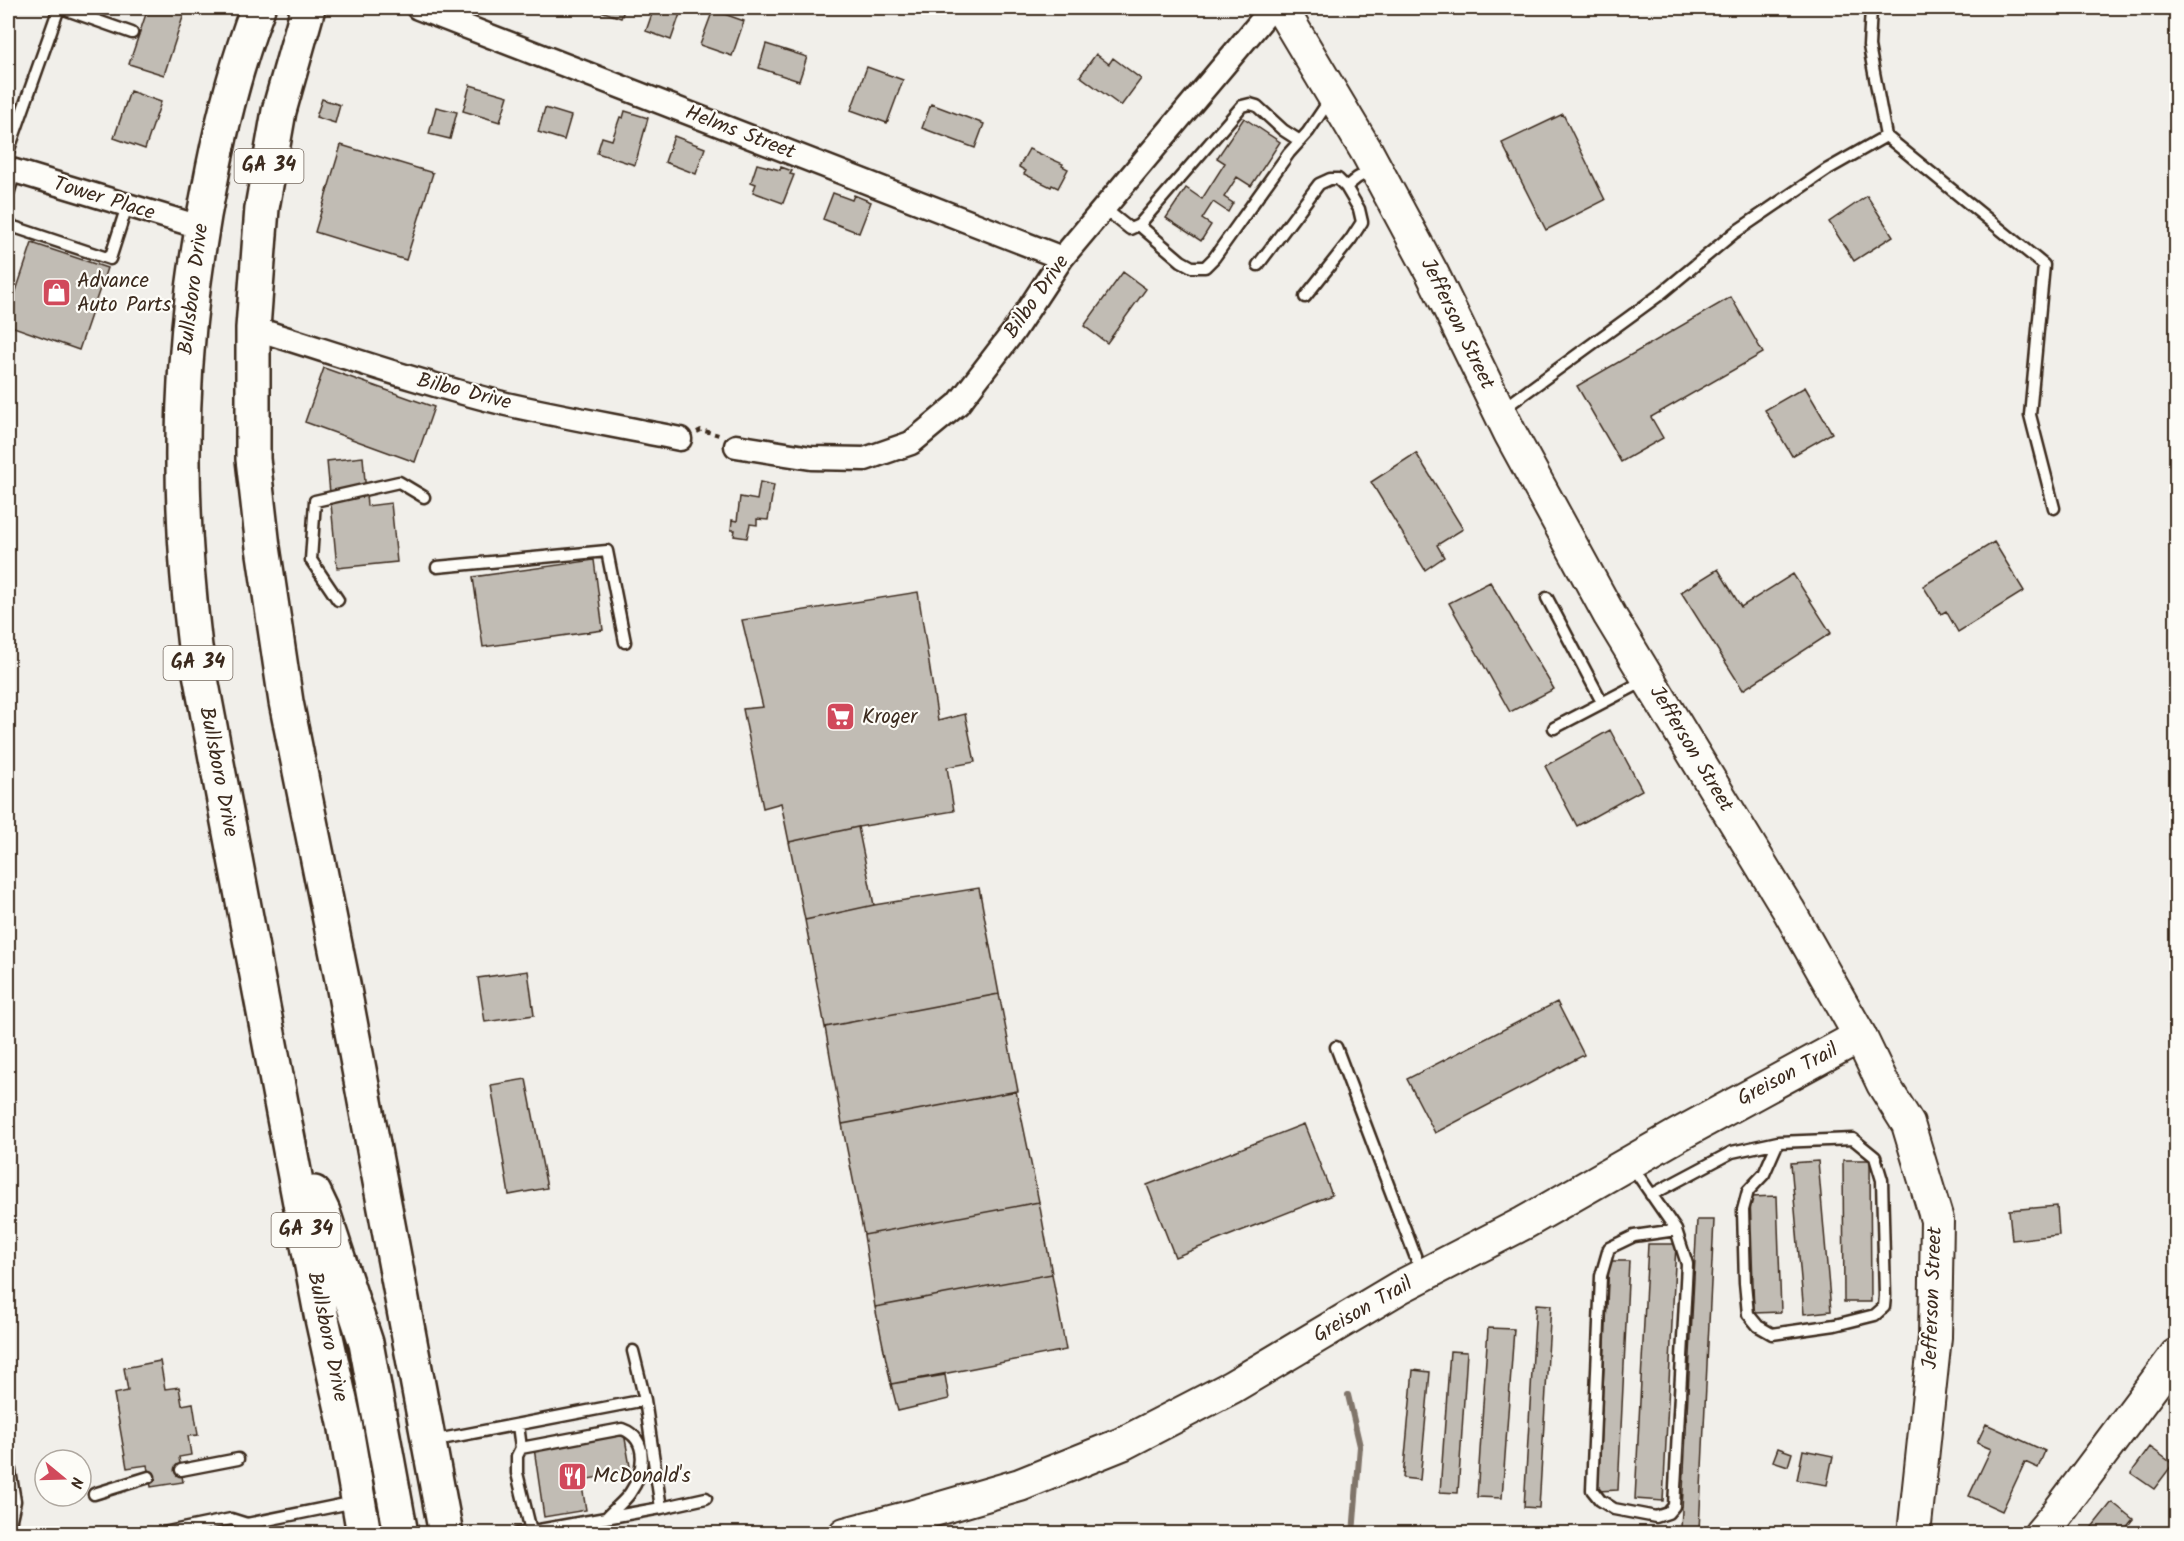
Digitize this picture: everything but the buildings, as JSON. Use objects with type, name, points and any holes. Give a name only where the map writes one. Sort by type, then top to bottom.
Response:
[{"type":"main road","name":"Bullsboro Drive","points":[[258,8],[247,35],[227,105],[201,227],[190,299],[182,414],[183,498],[189,593],[197,659],[321,1314],[345,1423],[364,1533]]},
{"type":"main road","name":"GA 34","points":[[308,8],[291,63],[270,160],[258,248],[253,328],[253,459],[263,547],[286,702],[345,995],[446,1533]]},
{"type":"main road","points":[[290,1145],[323,1212],[366,1343],[401,1533]]},
{"type":"street","name":"Helms Street","points":[[418,8],[1062,258]]},
{"type":"street","name":"Bilbo Drive","points":[[736,446],[811,458],[865,459],[911,443],[958,404],[1014,331],[1062,258],[1272,8]]},
{"type":"street","name":"Jefferson Street","points":[[1281,8],[1376,168],[1432,273],[1500,411],[1605,605],[1788,909],[1860,1036],[1883,1083],[1908,1124],[1937,1220],[1935,1337],[1914,1533]]},
{"type":"street","name":"Tower Place","points":[[10,164],[127,206],[201,227]]},
{"type":"street","name":"Bilbo Drive","points":[[253,328],[359,360],[401,376],[496,401],[680,439]]},
{"type":"street","name":"Greison Trail","points":[[845,1533],[1020,1485],[1122,1444],[1232,1386],[1422,1275],[1524,1223],[1629,1162],[1860,1036]]},
{"type":"street","points":[[2040,1533],[2176,1355]]},
{"type":"lane","points":[[8,194],[10,164],[60,8],[132,33]]},
{"type":"lane","points":[[1871,8],[1869,46],[1886,136],[2044,265],[2030,415],[2054,508]]},
{"type":"lane","points":[[1139,225],[1181,261],[1192,267],[1205,267],[1214,258],[1332,95]]},
{"type":"lane","points":[[1105,209],[1130,228],[1139,225],[1242,106],[1250,104],[1257,106],[1283,130],[1300,141]]},
{"type":"lane","points":[[1500,411],[1658,296],[1734,233],[1828,169],[1886,136]]},
{"type":"lane","points":[[1346,187],[1376,168]]},
{"type":"lane","points":[[1258,265],[1319,184],[1330,179],[1338,179],[1346,187],[1359,209],[1362,222],[1352,239],[1305,297]]},
{"type":"lane","points":[[8,225],[110,259],[127,206]]},
{"type":"lane","points":[[338,600],[311,560],[315,501],[399,482],[424,497]]},
{"type":"lane","points":[[437,567],[607,551],[625,642]]},
{"type":"lane","points":[[1547,598],[1602,702]]},
{"type":"lane","points":[[1554,728],[1649,679]]},
{"type":"lane","points":[[1336,1047],[1422,1275]]},
{"type":"lane","points":[[1651,1195],[1732,1152],[1778,1142],[1853,1139],[1875,1157],[1882,1180],[1885,1296],[1884,1307],[1875,1315],[1835,1325],[1772,1334],[1758,1326],[1748,1314],[1743,1210],[1748,1191],[1764,1174],[1778,1142]]},
{"type":"lane","points":[[1629,1162],[1676,1230],[1687,1264],[1674,1506],[1668,1512],[1656,1516],[1614,1509],[1600,1500],[1592,1490],[1601,1276],[1609,1248],[1634,1236],[1676,1230]]},
{"type":"lane","points":[[633,1351],[645,1400],[661,1508]]},
{"type":"lane","points":[[429,1441],[645,1400]]},
{"type":"lane","points":[[518,1425],[521,1448],[517,1456],[517,1473],[531,1531]]},
{"type":"lane","points":[[521,1448],[607,1431],[622,1429],[631,1432],[637,1438],[641,1448],[642,1459],[639,1473],[630,1493],[607,1518]]},
{"type":"lane","points":[[181,1470],[238,1458]]},
{"type":"lane","points":[[8,1459],[15,1501],[9,1530]]},
{"type":"lane","points":[[94,1494],[149,1477]]},
{"type":"lane","points":[[517,1533],[706,1498]]},
{"type":"lane","points":[[158,1533],[231,1519],[247,1529],[358,1501]]},
{"type":"path","points":[[680,439],[701,430],[722,436],[736,446]]},
{"type":"waterway","points":[[1348,1395],[1360,1446],[1353,1534]]},
{"type":"place","name":"Advance Auto Parts","points":[[56,293]]},
{"type":"place","name":"Kroger","points":[[841,717]]},
{"type":"place","name":"McDonald's","points":[[572,1476]]}]
